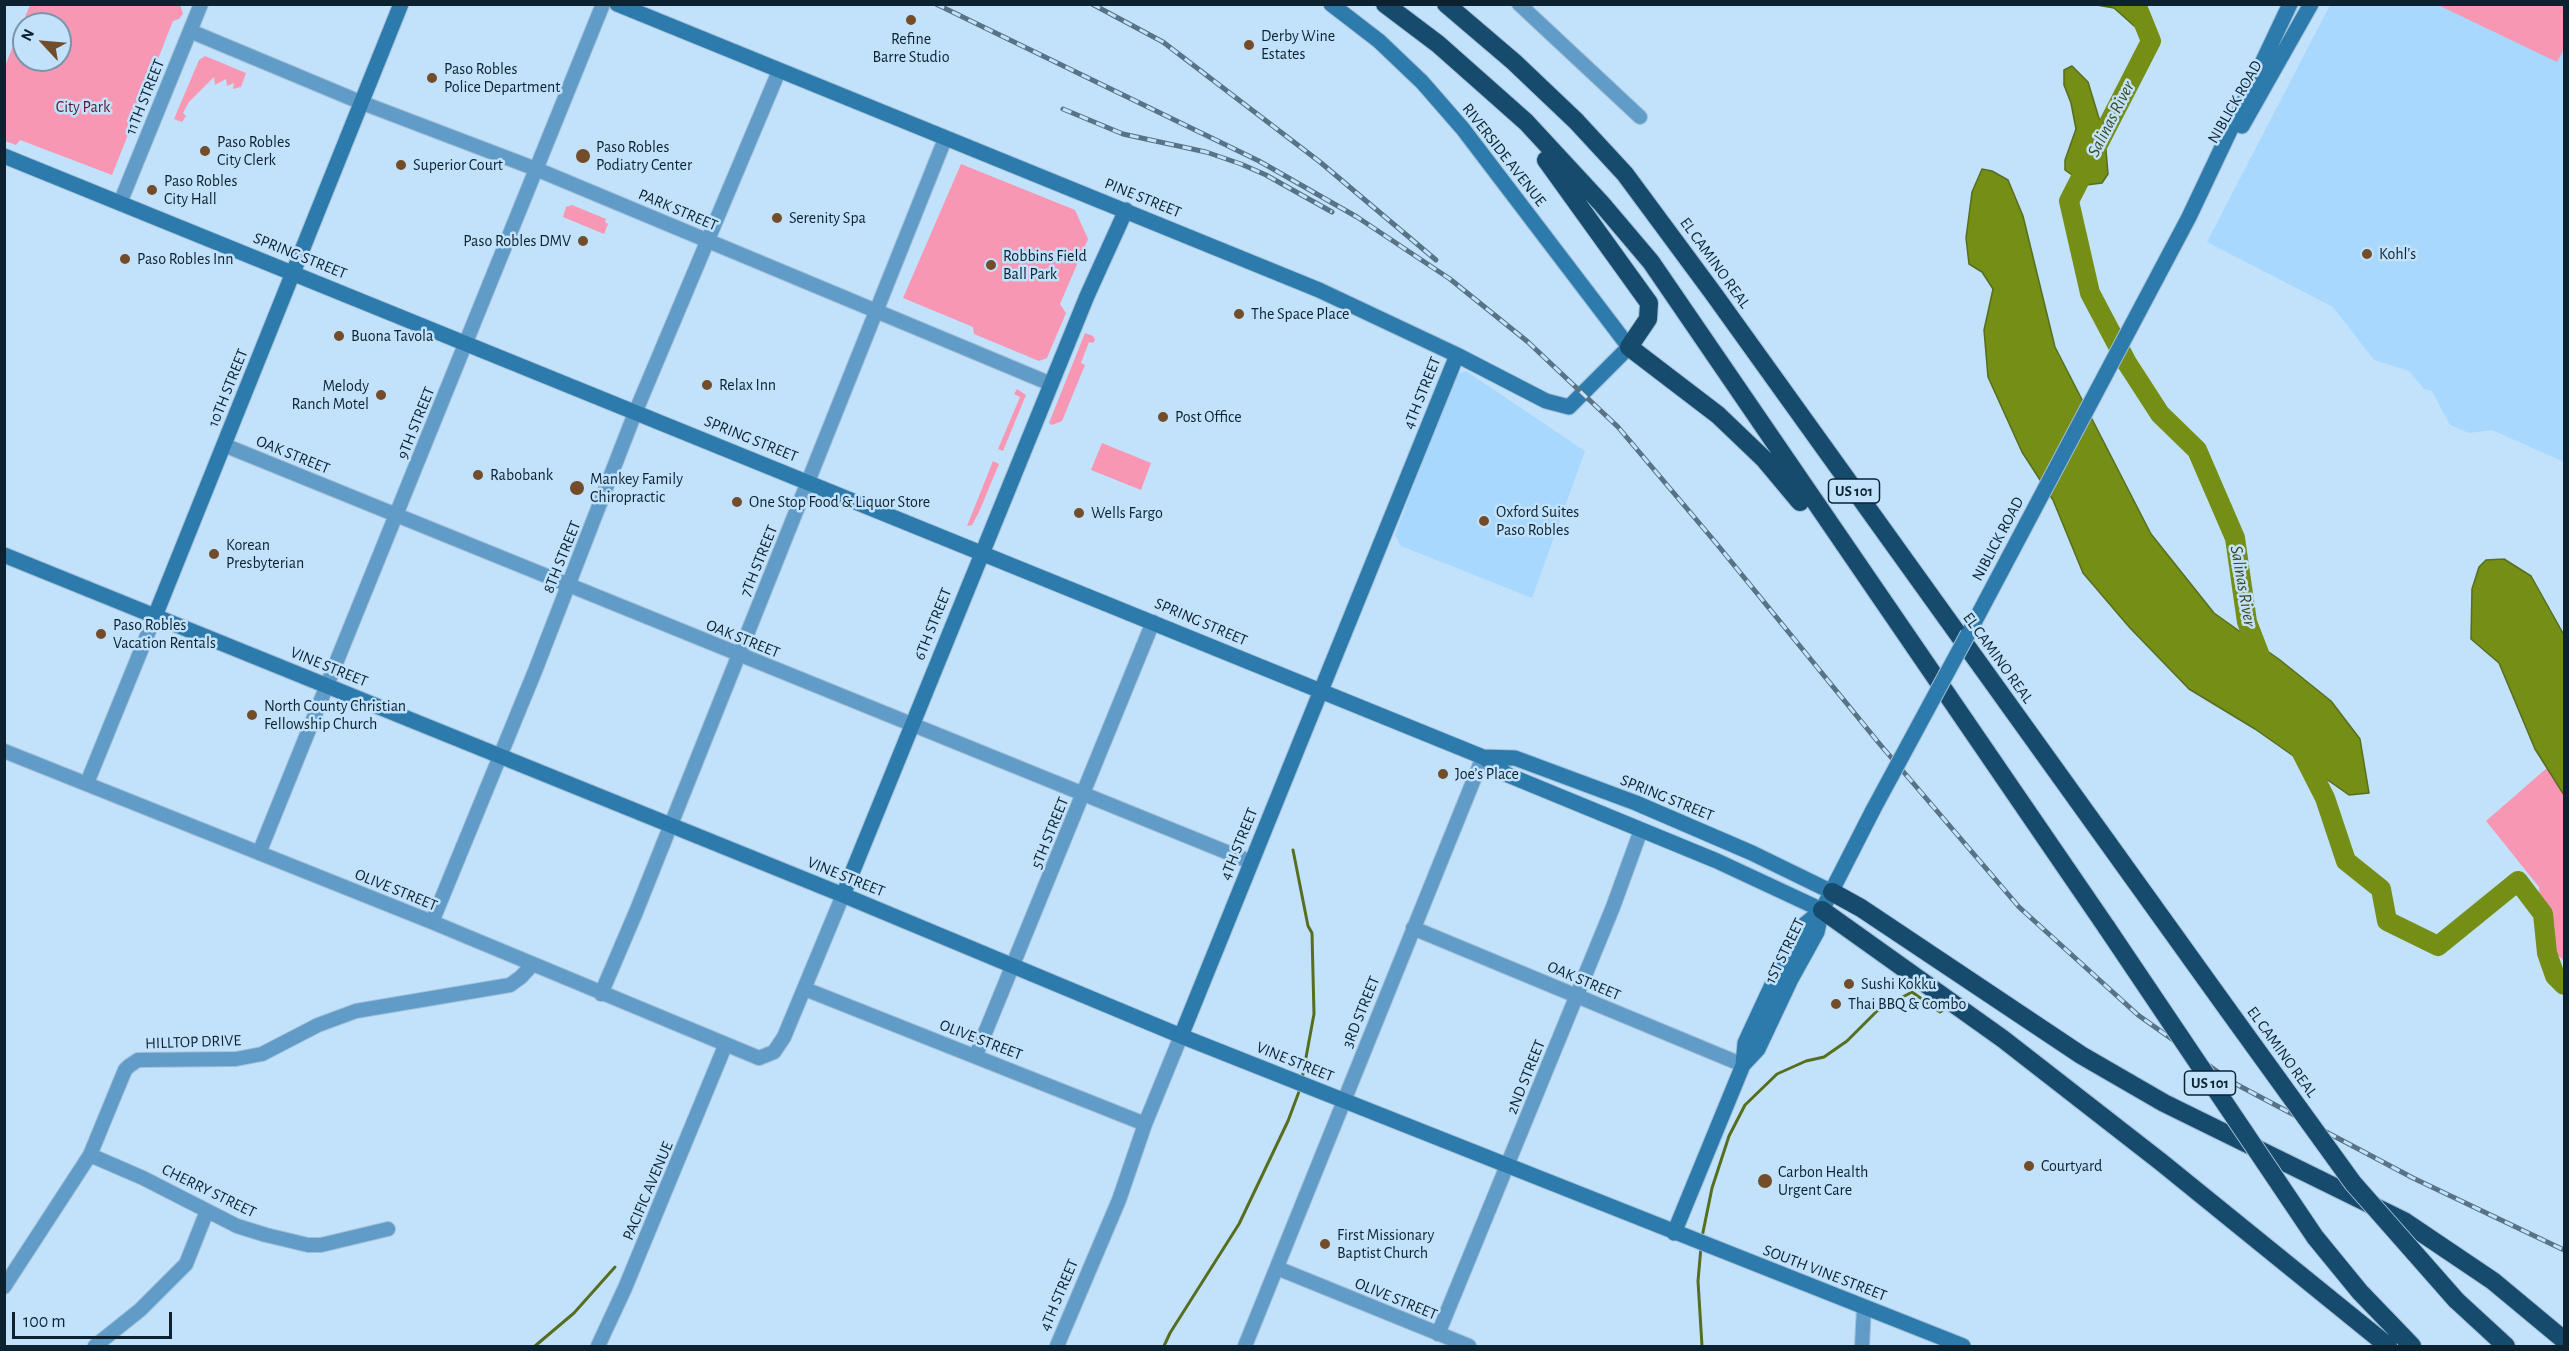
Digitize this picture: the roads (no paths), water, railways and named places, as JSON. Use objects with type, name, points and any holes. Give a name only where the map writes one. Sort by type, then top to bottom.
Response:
[{"type":"highway","name":"US 101","points":[[1385,4],[1437,44],[1526,122],[1601,203],[1651,262],[2107,928],[2315,1237],[2360,1292],[2412,1347]]},
{"type":"highway","name":"EL CAMINO REAL","points":[[1446,4],[1514,62],[1576,121],[1610,158],[1668,230],[2354,1183],[2456,1300],[2506,1347]]},
{"type":"highway","points":[[1464,4],[1487,26],[1514,62]]},
{"type":"highway","points":[[1526,122],[1543,156],[1649,303],[1648,319],[1629,346],[1718,415],[1764,459],[1916,650]]},
{"type":"highway","points":[[1832,892],[1861,908],[2091,1061],[2164,1103],[2404,1221],[2493,1281],[2565,1340]]},
{"type":"highway","points":[[1822,910],[1950,999],[2073,1093],[2388,1347]]},
{"type":"street","name":"11TH STREET","points":[[120,203],[201,4]]},
{"type":"street","name":"10TH STREET","points":[[87,783],[294,273],[400,4]]},
{"type":"street","name":"9TH STREET","points":[[259,853],[603,4]]},
{"type":"street","name":"PINE STREET","points":[[617,4],[1319,290],[1457,355],[1546,401],[1569,407],[1629,346]]},
{"type":"street","name":"RIVERSIDE AVENUE","points":[[1331,4],[1379,41],[1422,82],[1463,129],[1629,346]]},
{"type":"street","points":[[1519,4],[1640,117]]},
{"type":"street","name":"NIBLICK ROAD","points":[[2189,217],[2290,4]]},
{"type":"street","name":"NIBLICK ROAD","points":[[1822,910],[2189,217],[2311,4]]},
{"type":"street","name":"PARK STREET","points":[[190,31],[360,102],[536,169],[1051,384]]},
{"type":"street","name":"8TH STREET","points":[[432,922],[635,413],[779,71]]},
{"type":"street","name":"7TH STREET","points":[[601,994],[636,912],[945,139]]},
{"type":"street","name":"SPRING STREET","points":[[4,156],[1483,757],[1508,775],[1717,861],[1822,910]]},
{"type":"street","name":"6TH STREET","points":[[774,1052],[784,1037],[805,989],[1087,296],[1126,210]]},
{"type":"street","name":"4TH STREET","points":[[1057,1347],[1119,1200],[1145,1124],[1457,355]]},
{"type":"street","name":"OAK STREET","points":[[224,445],[1251,862]]},
{"type":"street","name":"VINE STREET","points":[[4,555],[843,895],[1181,1036],[1674,1233]]},
{"type":"street","name":"5TH STREET","points":[[976,1055],[1153,622]]},
{"type":"street","name":"OLIVE STREET","points":[[4,751],[432,922],[725,1046],[759,1058],[774,1052]]},
{"type":"street","name":"SPRING STREET","points":[[1483,757],[1515,758],[1636,803],[1752,852],[1832,892]]},
{"type":"street","name":"3RD STREET","points":[[1245,1347],[1483,757]]},
{"type":"street","name":"2ND STREET","points":[[1438,1334],[1577,996],[1641,830]]},
{"type":"street","name":"1ST STREET","points":[[1674,1233],[1743,1065],[1758,1049],[1791,979],[1817,932],[1822,910]]},
{"type":"street","name":"OAK STREET","points":[[1413,928],[1743,1065]]},
{"type":"street","name":"HILLTOP DRIVE","points":[[4,1287],[90,1155],[124,1070],[138,1060],[236,1059],[262,1054],[318,1025],[356,1011],[510,985],[532,965]]},
{"type":"street","name":"OLIVE STREET","points":[[805,989],[1145,1124]]},
{"type":"street","name":"PACIFIC AVENUE","points":[[598,1347],[625,1288],[725,1046]]},
{"type":"street","name":"CHERRY STREET","points":[[90,1155],[143,1178],[237,1226],[308,1245],[328,1244],[388,1229]]},
{"type":"street","points":[[95,1347],[140,1310],[180,1271],[193,1249],[207,1211]]},
{"type":"street","name":"SOUTH VINE STREET","points":[[1674,1233],[1963,1347]]},
{"type":"street","name":"OLIVE STREET","points":[[1277,1268],[1469,1347]]},
{"type":"street","points":[[1862,1347],[1864,1307]]},
{"type":"waterway","name":"Salinas River","points":[[2136,4],[2151,41],[2069,201],[2090,293],[2127,363],[2160,414],[2197,450],[2235,538],[2247,622],[2264,666]]},
{"type":"waterway","name":"Salinas River","points":[[2298,745],[2325,798],[2346,861],[2381,889],[2387,921],[2438,946],[2518,881],[2543,914],[2547,953],[2555,976],[2564,985]]},
{"type":"waterway","points":[[1293,850],[1308,926],[1312,933],[1314,1014],[1302,1079]]},
{"type":"waterway","points":[[1702,1237],[1712,1188],[1729,1136],[1745,1105],[1777,1074],[1806,1061],[1824,1057],[1847,1041],[1877,1011],[1912,992],[1940,1012],[1947,1008]]},
{"type":"waterway","points":[[1164,1346],[1239,1224],[1288,1121],[1300,1089]]},
{"type":"waterway","points":[[1701,1247],[1698,1281],[1702,1346]]},
{"type":"waterway","points":[[535,1346],[574,1313],[615,1267]]},
{"type":"railway","points":[[936,4],[1259,161],[1357,217],[1450,279],[1528,342],[1618,427],[1878,742],[2019,907],[2138,1015],[2232,1082],[2413,1178],[2564,1250]]},
{"type":"railway","points":[[1092,4],[1163,42],[1320,162],[1436,260]]},
{"type":"railway","points":[[1063,109],[1123,134],[1206,152],[1241,164],[1266,175],[1332,212]]},
{"type":"place","name":"Refine Barre Studio","points":[[911,20]]},
{"type":"place","name":"Derby Wine Estates","points":[[1249,45]]},
{"type":"place","name":"Paso Robles Police Department","points":[[432,78]]},
{"type":"place","name":"Paso Robles City Clerk","points":[[205,151]]},
{"type":"place","name":"Paso Robles Podiatry Center","points":[[583,156]]},
{"type":"place","name":"Superior Court","points":[[401,165]]},
{"type":"place","name":"Paso Robles City Hall","points":[[152,190]]},
{"type":"place","name":"Serenity Spa","points":[[777,218]]},
{"type":"place","name":"Paso Robles DMV","points":[[583,241]]},
{"type":"place","name":"Kohl's","points":[[2367,254]]},
{"type":"place","name":"Paso Robles Inn","points":[[125,259]]},
{"type":"place","name":"Robbins Field Ball Park","points":[[991,265]]},
{"type":"place","name":"The Space Place","points":[[1239,314]]},
{"type":"place","name":"Buona Tavola","points":[[339,336]]},
{"type":"place","name":"Relax Inn","points":[[707,385]]},
{"type":"place","name":"Melody Ranch Motel","points":[[381,395]]},
{"type":"place","name":"Post Office","points":[[1163,417]]},
{"type":"place","name":"Rabobank","points":[[478,475]]},
{"type":"place","name":"Mankey Family Chiropractic","points":[[577,488]]},
{"type":"place","name":"One Stop Food & Liquor Store","points":[[737,502]]},
{"type":"place","name":"Wells Fargo","points":[[1079,513]]},
{"type":"place","name":"Oxford Suites Paso Robles","points":[[1484,521]]},
{"type":"place","name":"Korean Presbyterian","points":[[214,554]]},
{"type":"place","name":"Paso Robles Vacation Rentals","points":[[101,634]]},
{"type":"place","name":"North County Christian Fellowship Church","points":[[252,715]]},
{"type":"place","name":"Joe’s Place","points":[[1443,774]]},
{"type":"place","name":"Sushi Kokku","points":[[1849,984]]},
{"type":"place","name":"Thai BBQ & Combo","points":[[1836,1004]]},
{"type":"place","name":"Courtyard","points":[[2029,1166]]},
{"type":"place","name":"Carbon Health Urgent Care","points":[[1765,1181]]},
{"type":"place","name":"First Missionary Baptist Church","points":[[1325,1244]]},
{"type":"park label","name":"City Park","points":[[83,107]]}]
